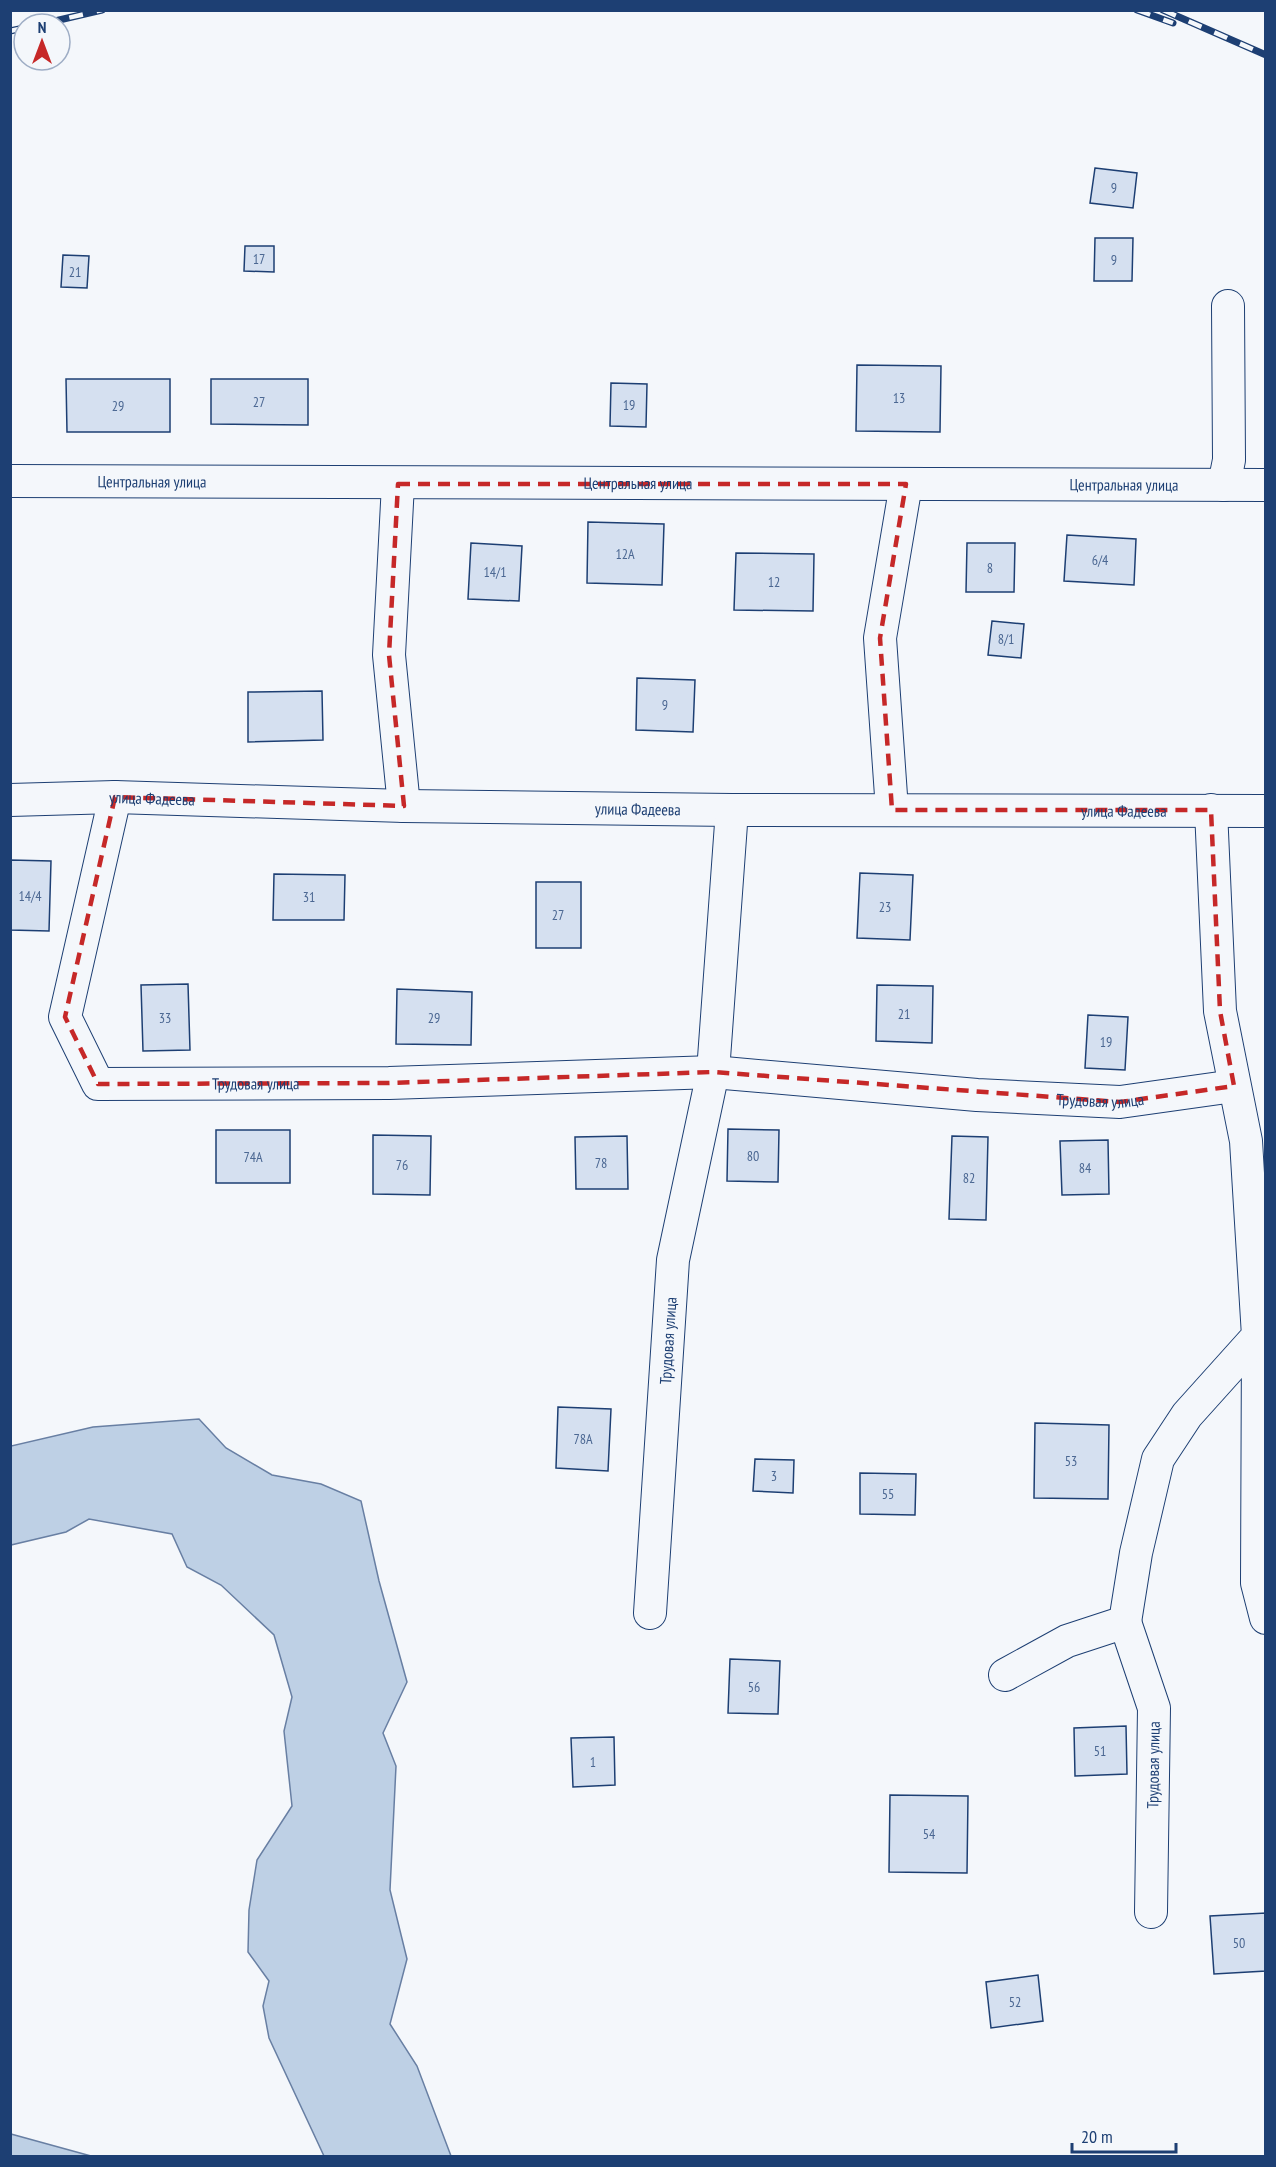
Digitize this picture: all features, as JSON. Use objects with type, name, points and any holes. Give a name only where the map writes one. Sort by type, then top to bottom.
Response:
[{"type":"street","points":[[1224,485],[1229,460],[1228,306]]},
{"type":"street","name":"Центральная улица","points":[[10,481],[1266,485]]},
{"type":"street","points":[[398,483],[389,655],[404,806]]},
{"type":"street","points":[[892,810],[880,638],[906,484]]},
{"type":"street","name":"улица Фадеева","points":[[10,800],[115,797],[404,806],[732,810],[1266,811]]},
{"type":"street","name":"Трудовая улица","points":[[115,797],[65,1017],[98,1084],[388,1083],[713,1072],[976,1095],[1120,1102],[1234,1086]]},
{"type":"street","name":"Трудовая улица","points":[[650,1613],[673,1260],[713,1072],[732,810]]},
{"type":"street","points":[[1211,810],[1220,1011],[1234,1086],[1256,1142],[1257,1583],[1266,1618]]},
{"type":"street","name":"Трудовая улица","points":[[1151,1912],[1154,1708],[1125,1622],[1136,1553],[1158,1459],[1187,1415],[1258,1336]]},
{"type":"street","points":[[1005,1675],[1067,1641],[1125,1622]]},
{"type":"highlighted area","points":[[398,484],[906,484],[880,638],[892,810],[1211,810],[1220,1011],[1234,1086],[1120,1102],[713,1072],[389,1083],[98,1084],[65,1017],[115,797],[404,806],[389,655]]},
{"type":"water","points":[[199,1419],[226,1448],[272,1475],[321,1484],[361,1501],[379,1581],[407,1682],[383,1733],[396,1766],[390,1890],[407,1959],[390,2024],[417,2066],[451,2156],[324,2156],[269,2038],[263,2006],[269,1981],[248,1952],[249,1910],[257,1860],[292,1806],[284,1731],[292,1697],[274,1635],[221,1585],[187,1567],[172,1534],[89,1519],[66,1532],[11,1545],[11,1446],[93,1427]]},
{"type":"water","points":[[11,2134],[91,2156],[11,2156]]},
{"type":"building","points":[[1095,168],[1137,173],[1133,208],[1090,203]]},
{"type":"building","points":[[1095,238],[1133,238],[1132,281],[1094,281]]},
{"type":"building","points":[[245,246],[274,246],[274,272],[244,271]]},
{"type":"building","points":[[63,255],[89,256],[87,288],[61,287]]},
{"type":"building","points":[[857,365],[941,366],[940,432],[856,431]]},
{"type":"building","points":[[66,379],[170,379],[170,432],[67,432]]},
{"type":"building","points":[[211,379],[308,379],[308,425],[211,424]]},
{"type":"building","points":[[611,383],[647,384],[646,427],[610,426]]},
{"type":"building","points":[[588,522],[664,524],[662,585],[587,583]]},
{"type":"building","points":[[1067,535],[1136,539],[1134,585],[1064,581]]},
{"type":"building","points":[[471,543],[522,546],[519,601],[468,599]]},
{"type":"building","points":[[967,543],[1015,543],[1014,592],[966,592]]},
{"type":"building","points":[[736,553],[814,554],[813,611],[734,610]]},
{"type":"building","points":[[992,621],[1024,624],[1021,658],[988,655]]},
{"type":"building","points":[[637,678],[695,680],[693,732],[636,730]]},
{"type":"building","points":[[322,691],[323,740],[248,742],[248,692]]},
{"type":"building","points":[[10,860],[51,861],[49,931],[10,930]]},
{"type":"building","points":[[860,873],[913,875],[910,940],[857,938]]},
{"type":"building","points":[[274,874],[345,875],[344,920],[273,920]]},
{"type":"building","points":[[536,882],[581,882],[581,948],[536,948]]},
{"type":"building","points":[[188,984],[190,1050],[143,1051],[141,985]]},
{"type":"building","points":[[877,985],[933,986],[932,1043],[876,1041]]},
{"type":"building","points":[[397,989],[472,992],[471,1045],[396,1044]]},
{"type":"building","points":[[1088,1015],[1128,1017],[1125,1070],[1085,1068]]},
{"type":"building","points":[[728,1129],[779,1130],[778,1182],[727,1181]]},
{"type":"building","points":[[216,1130],[290,1130],[290,1183],[216,1183]]},
{"type":"building","points":[[373,1135],[431,1136],[430,1195],[373,1194]]},
{"type":"building","points":[[627,1136],[628,1189],[576,1189],[575,1137]]},
{"type":"building","points":[[952,1136],[988,1137],[986,1220],[949,1219]]},
{"type":"building","points":[[1108,1140],[1109,1194],[1062,1195],[1060,1141]]},
{"type":"building","points":[[558,1407],[611,1409],[608,1471],[556,1468]]},
{"type":"building","points":[[1035,1423],[1109,1425],[1108,1499],[1034,1498]]},
{"type":"building","points":[[755,1459],[794,1460],[793,1493],[753,1491]]},
{"type":"building","points":[[860,1473],[916,1474],[915,1515],[860,1514]]},
{"type":"building","points":[[730,1659],[780,1661],[778,1714],[728,1713]]},
{"type":"building","points":[[1126,1726],[1127,1774],[1075,1776],[1074,1728]]},
{"type":"building","points":[[614,1737],[615,1785],[573,1787],[571,1738]]},
{"type":"building","points":[[890,1795],[968,1796],[967,1873],[889,1872]]},
{"type":"building","points":[[1266,1913],[1266,1971],[1214,1974],[1210,1916]]},
{"type":"building","points":[[1038,1975],[1043,2021],[991,2028],[986,1982]]},
{"type":"railway","points":[[72,17],[102,10]]},
{"type":"railway","points":[[1137,10],[1173,23]]},
{"type":"railway","points":[[1163,10],[1266,55]]}]
